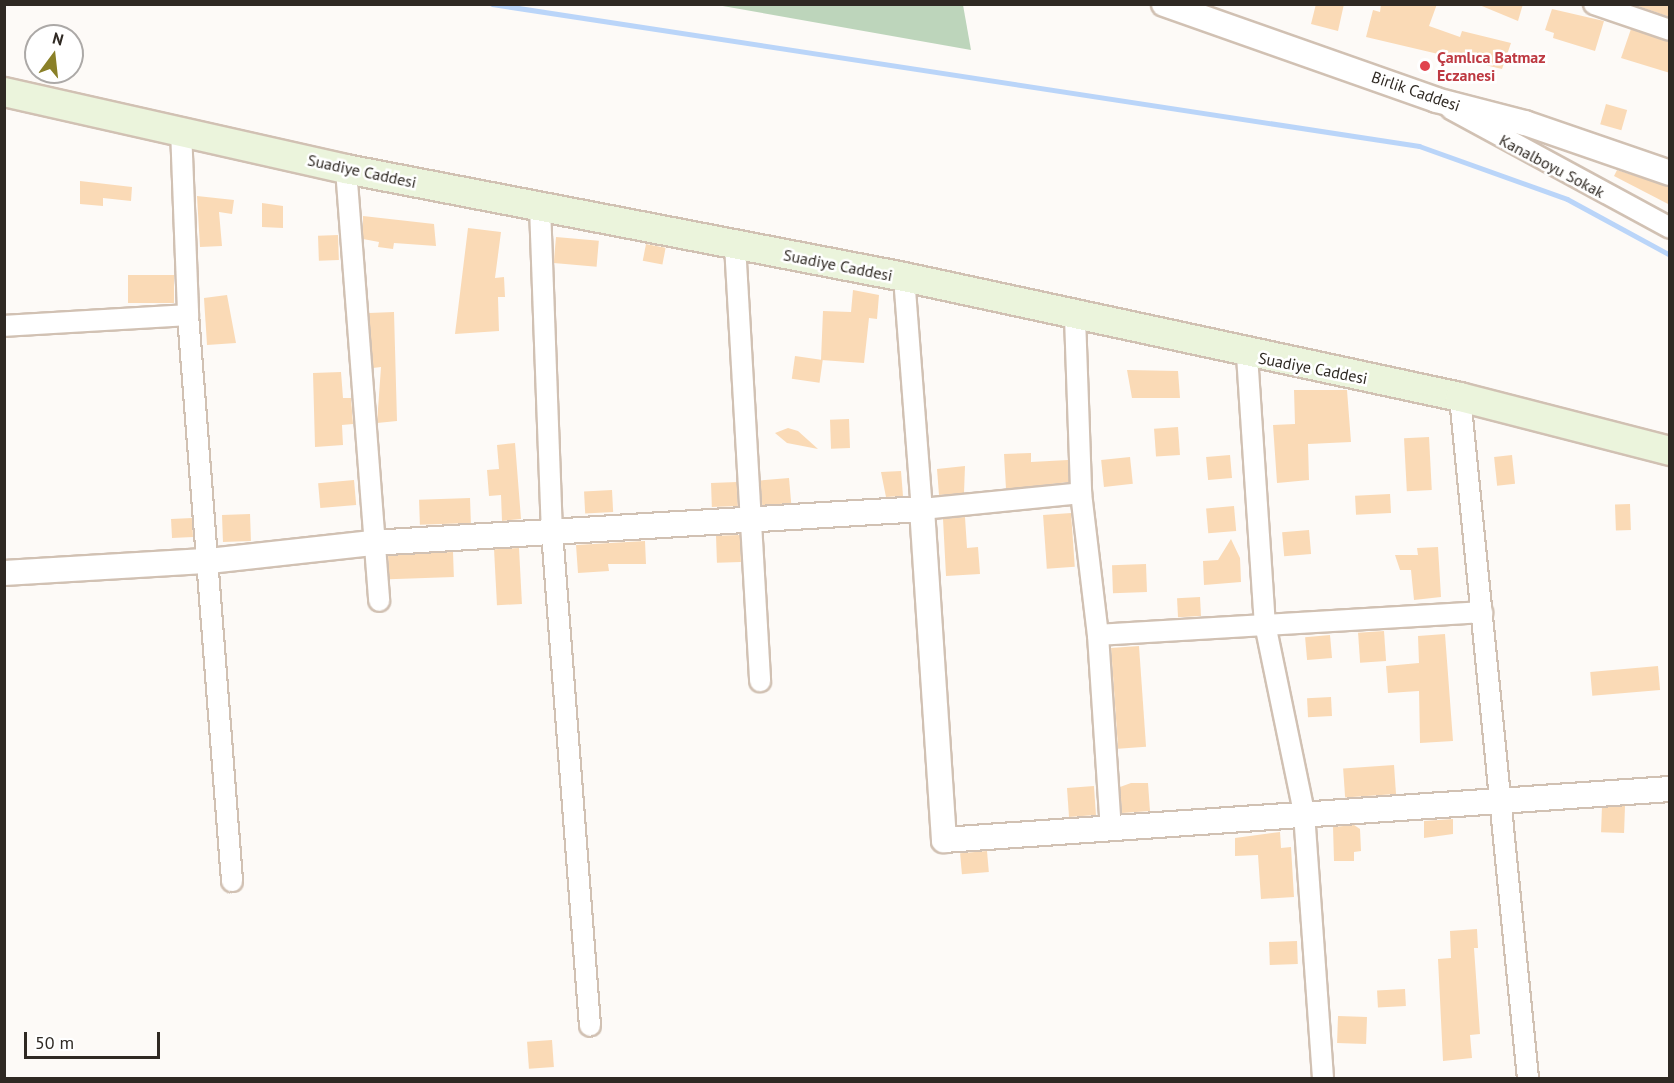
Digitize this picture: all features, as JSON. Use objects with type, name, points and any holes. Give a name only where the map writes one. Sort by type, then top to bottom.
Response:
[{"type":"main road","name":"Suadiye Caddesi","points":[[4,92],[181,129],[346,169],[904,277],[1247,355],[1460,397],[1670,451]]},
{"type":"street","name":"Birlik Caddesi","points":[[1164,4],[1436,100],[1525,123],[1670,173]]},
{"type":"street","points":[[1594,4],[1670,30]]},
{"type":"street","name":"Kanalboyu Sokak","points":[[1436,100],[1670,228]]},
{"type":"street","points":[[181,129],[188,315],[209,561],[231,880]]},
{"type":"street","points":[[346,169],[372,543],[379,601]]},
{"type":"street","points":[[540,207],[552,532],[590,1026]]},
{"type":"street","points":[[735,245],[753,520],[760,681]]},
{"type":"street","points":[[904,277],[944,840],[1304,813],[1505,803],[1670,789]]},
{"type":"street","points":[[4,327],[188,315]]},
{"type":"street","points":[[1075,317],[1081,493],[1098,634],[1111,829]]},
{"type":"street","points":[[1247,355],[1265,624],[1304,813],[1323,1078]]},
{"type":"street","points":[[1460,397],[1482,612],[1505,803],[1528,1078]]},
{"type":"street","points":[[4,573],[209,561],[372,543],[922,509],[1081,493]]},
{"type":"street","points":[[1098,634],[1482,612]]},
{"type":"green space","points":[[717,5],[963,5],[971,50]]},
{"type":"building","points":[[1316,4],[1344,4],[1338,31],[1311,24]]},
{"type":"building","points":[[1381,4],[1437,4],[1429,26],[1460,37],[1462,31],[1511,43],[1502,69],[1366,37],[1373,10],[1380,12]]},
{"type":"building","points":[[1477,4],[1523,4],[1518,21]]},
{"type":"building","points":[[1639,4],[1670,4],[1670,17],[1638,6]]},
{"type":"building","points":[[1552,9],[1604,21],[1595,51],[1553,38],[1554,33],[1545,30]]},
{"type":"building","points":[[1631,29],[1670,42],[1670,73],[1621,58]]},
{"type":"building","points":[[1606,104],[1627,110],[1621,130],[1600,124]]},
{"type":"building","points":[[1617,170],[1670,187],[1670,205],[1614,176]]},
{"type":"building","points":[[80,181],[132,187],[131,201],[103,198],[103,206],[80,204]]},
{"type":"building","points":[[197,196],[234,200],[232,214],[219,212],[222,246],[200,247]]},
{"type":"building","points":[[262,203],[283,206],[283,228],[262,227]]},
{"type":"building","points":[[363,216],[434,224],[436,246],[394,243],[393,249],[378,247],[379,242],[363,239]]},
{"type":"building","points":[[468,228],[501,232],[495,278],[504,277],[505,297],[498,297],[499,331],[455,334]]},
{"type":"building","points":[[338,235],[339,260],[319,261],[318,236]]},
{"type":"building","points":[[556,237],[599,241],[597,267],[554,263]]},
{"type":"building","points":[[646,244],[666,248],[662,265],[643,261]]},
{"type":"building","points":[[128,275],[174,275],[174,303],[128,303]]},
{"type":"building","points":[[853,290],[879,295],[877,319],[869,318],[864,363],[821,360],[823,311],[851,312]]},
{"type":"building","points":[[227,295],[236,343],[207,345],[204,298]]},
{"type":"building","points":[[394,312],[397,421],[377,423],[381,367],[373,368],[369,313]]},
{"type":"building","points":[[795,356],[823,360],[820,383],[792,379]]},
{"type":"building","points":[[1127,370],[1178,371],[1180,398],[1132,398]]},
{"type":"building","points":[[341,372],[343,398],[351,398],[353,424],[342,425],[343,445],[315,447],[313,373]]},
{"type":"building","points":[[1294,390],[1347,390],[1351,442],[1308,444],[1309,480],[1277,483],[1273,425],[1295,424]]},
{"type":"building","points":[[849,419],[850,448],[831,449],[830,420]]},
{"type":"building","points":[[1178,427],[1180,455],[1156,457],[1154,429]]},
{"type":"building","points":[[788,428],[798,431],[818,449],[787,443],[775,433]]},
{"type":"building","points":[[1429,437],[1432,490],[1407,491],[1404,438]]},
{"type":"building","points":[[515,443],[521,519],[502,521],[501,495],[489,496],[487,470],[499,469],[497,445]]},
{"type":"building","points":[[1031,453],[1031,462],[1068,460],[1069,482],[1006,489],[1004,454]]},
{"type":"building","points":[[1230,455],[1232,478],[1208,480],[1206,457]]},
{"type":"building","points":[[1512,455],[1515,484],[1497,486],[1494,457]]},
{"type":"building","points":[[1130,457],[1133,484],[1104,487],[1101,460]]},
{"type":"building","points":[[965,466],[964,493],[939,495],[937,469]]},
{"type":"building","points":[[901,471],[903,496],[886,497],[881,472]]},
{"type":"building","points":[[789,478],[791,503],[762,505],[760,481]]},
{"type":"building","points":[[354,480],[356,505],[320,508],[318,483]]},
{"type":"building","points":[[737,482],[738,506],[712,507],[711,483]]},
{"type":"building","points":[[612,490],[613,512],[585,513],[584,491]]},
{"type":"building","points":[[1390,494],[1391,513],[1356,515],[1355,496]]},
{"type":"building","points":[[470,498],[471,523],[420,525],[419,500]]},
{"type":"building","points":[[1630,504],[1631,530],[1616,531],[1615,505]]},
{"type":"building","points":[[1234,506],[1236,531],[1208,533],[1206,508]]},
{"type":"building","points":[[1071,513],[1075,567],[1047,569],[1043,515]]},
{"type":"building","points":[[250,514],[251,541],[223,542],[222,515]]},
{"type":"building","points":[[965,517],[967,548],[978,547],[980,574],[946,576],[943,519]]},
{"type":"building","points":[[192,518],[193,537],[172,538],[171,519]]},
{"type":"building","points":[[1309,530],[1311,554],[1284,556],[1282,532]]},
{"type":"building","points":[[740,535],[741,562],[717,563],[716,536]]},
{"type":"building","points":[[1231,539],[1240,558],[1241,582],[1204,585],[1203,561],[1218,560]]},
{"type":"building","points":[[645,541],[646,564],[608,564],[609,571],[578,573],[576,545]]},
{"type":"building","points":[[1438,547],[1441,597],[1414,600],[1411,570],[1400,570],[1395,555],[1418,555],[1417,548]]},
{"type":"building","points":[[519,548],[522,604],[497,605],[494,549]]},
{"type":"building","points":[[453,552],[454,577],[389,579],[388,554]]},
{"type":"building","points":[[1146,564],[1147,592],[1113,593],[1112,565]]},
{"type":"building","points":[[1200,597],[1201,616],[1178,617],[1177,598]]},
{"type":"building","points":[[1384,631],[1386,661],[1360,663],[1358,633]]},
{"type":"building","points":[[1445,634],[1453,741],[1420,743],[1419,691],[1388,693],[1386,666],[1419,663],[1418,636]]},
{"type":"building","points":[[1330,635],[1332,658],[1307,660],[1305,637]]},
{"type":"building","points":[[1139,646],[1146,747],[1118,749],[1111,648]]},
{"type":"building","points":[[1658,666],[1660,690],[1592,696],[1590,672]]},
{"type":"building","points":[[1331,697],[1332,716],[1308,717],[1307,698]]},
{"type":"building","points":[[1394,765],[1396,794],[1345,797],[1343,769]]},
{"type":"building","points":[[1131,783],[1148,783],[1150,811],[1122,813],[1120,787]]},
{"type":"building","points":[[1094,786],[1096,815],[1069,817],[1067,788]]},
{"type":"building","points":[[1602,805],[1625,806],[1624,833],[1601,832]]},
{"type":"building","points":[[1453,819],[1453,834],[1424,838],[1424,821]]},
{"type":"building","points":[[1354,825],[1360,829],[1361,851],[1354,852],[1354,861],[1334,861],[1333,827]]},
{"type":"building","points":[[1280,832],[1281,848],[1291,847],[1294,897],[1261,899],[1258,855],[1235,856],[1235,838]]},
{"type":"building","points":[[987,851],[989,872],[962,874],[960,853]]},
{"type":"building","points":[[1477,929],[1478,948],[1474,948],[1480,1034],[1470,1035],[1472,1058],[1443,1061],[1438,959],[1451,958],[1450,931]]},
{"type":"building","points":[[1297,941],[1298,964],[1270,965],[1269,942]]},
{"type":"building","points":[[1405,989],[1406,1006],[1378,1007],[1377,990]]},
{"type":"building","points":[[1338,1016],[1367,1017],[1366,1044],[1337,1043]]},
{"type":"building","points":[[552,1040],[554,1067],[529,1069],[527,1042]]},
{"type":"waterway","points":[[492,4],[1419,146],[1567,199],[1670,255]]},
{"type":"place","name":"Çamlıca Batmaz Eczanesi","points":[[1425,66]]}]
